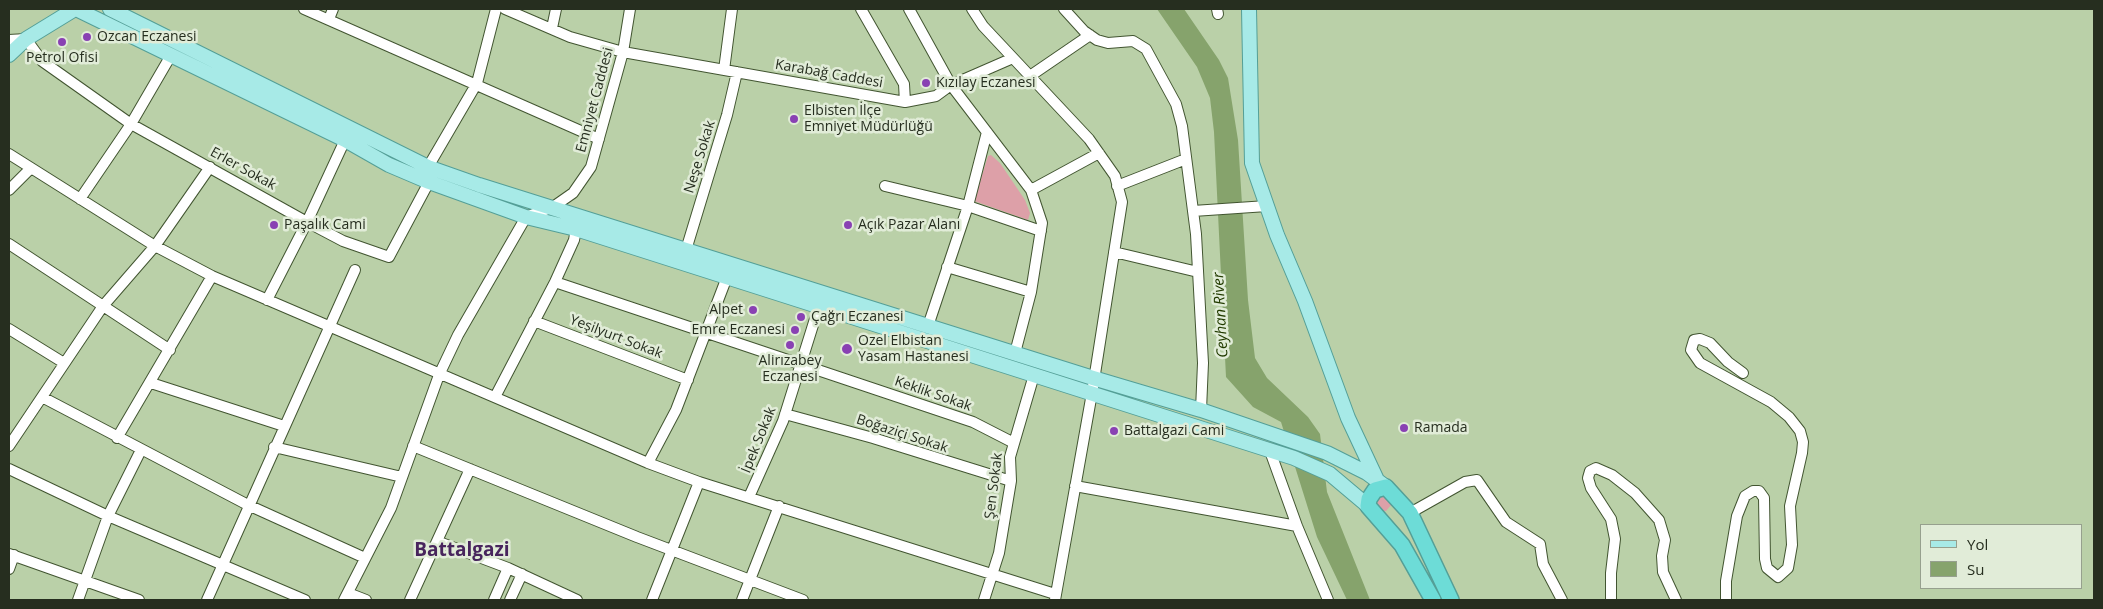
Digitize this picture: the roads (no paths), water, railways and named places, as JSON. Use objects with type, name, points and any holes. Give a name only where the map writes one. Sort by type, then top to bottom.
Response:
[{"type":"highway","points":[[1433,600],[1408,555],[1380,518],[1368,506],[1369,499],[1381,484],[1406,508],[1451,600]]},
{"type":"highway","points":[[1380,518],[1390,517],[1406,508]]},
{"type":"main road","points":[[9,56],[26,40],[76,9],[170,57],[344,140],[389,165],[429,182],[526,217],[576,229],[1294,458],[1330,474],[1368,506]]},
{"type":"main road","points":[[110,9],[428,167],[1093,378],[1201,410],[1327,453],[1367,473],[1381,484]]},
{"type":"main road","points":[[1249,9],[1252,163],[1348,418],[1381,484]]},
{"type":"street","points":[[304,9],[477,83],[599,139]]},
{"type":"street","points":[[329,19],[333,9]]},
{"type":"street","points":[[428,167],[477,83],[496,9]]},
{"type":"street","name":"Karabağ Caddesi","points":[[505,9],[570,37],[628,52],[905,102],[936,96],[951,85],[1013,58]]},
{"type":"street","points":[[552,28],[556,9]]},
{"type":"street","name":"Emniyet Caddesi","points":[[553,208],[573,194],[591,167],[628,52],[630,9]]},
{"type":"street","points":[[724,70],[732,9]]},
{"type":"street","points":[[861,9],[904,84],[905,102]]},
{"type":"street","points":[[909,9],[951,85],[1031,190],[1042,224],[1031,292],[1015,353]]},
{"type":"street","points":[[9,154],[155,246],[212,276],[439,375],[648,463],[699,482],[993,575],[1055,597],[1092,393],[1122,202],[1115,176],[1089,139],[983,26],[972,9]]},
{"type":"street","points":[[1064,9],[1090,35],[1108,43],[1133,40],[1146,49],[1176,104],[1182,126],[1193,211],[1198,272],[1203,363],[1201,410]]},
{"type":"street","points":[[1030,76],[1090,35]]},
{"type":"street","points":[[9,40],[26,40]]},
{"type":"street","name":"Erler Sokak","points":[[26,40],[42,61],[131,124],[343,241],[388,257],[429,182]]},
{"type":"street","points":[[80,199],[131,124],[170,57]]},
{"type":"street","name":"Neşe Sokak","points":[[686,250],[727,115],[737,72]]},
{"type":"street","points":[[928,326],[968,206],[987,132]]},
{"type":"street","points":[[267,300],[307,222],[344,140]]},
{"type":"street","points":[[1031,190],[1099,153]]},
{"type":"street","points":[[1117,186],[1186,159]]},
{"type":"street","points":[[9,446],[103,306],[155,246],[210,167]]},
{"type":"street","points":[[9,190],[30,168]]},
{"type":"street","points":[[884,186],[968,206],[1041,231]]},
{"type":"street","points":[[1193,211],[1248,209],[1268,206]]},
{"type":"street","points":[[366,600],[346,596],[391,508],[439,375],[526,217],[553,208]]},
{"type":"street","points":[[495,397],[534,320],[556,282],[576,229]]},
{"type":"street","points":[[9,244],[170,350]]},
{"type":"street","points":[[1114,252],[1198,272]]},
{"type":"street","points":[[947,267],[1031,292]]},
{"type":"street","points":[[207,600],[221,564],[328,325],[355,270]]},
{"type":"street","points":[[117,438],[151,383],[212,276]]},
{"type":"street","points":[[648,463],[676,410],[727,277]]},
{"type":"street","name":"Keklik Sokak","points":[[556,282],[973,422],[1014,443]]},
{"type":"street","name":"İpek Sokak","points":[[750,497],[785,414],[819,306]]},
{"type":"street","name":"Yeşilyurt Sokak","points":[[534,320],[688,380]]},
{"type":"street","points":[[9,329],[64,363]]},
{"type":"street","points":[[1726,600],[1726,581],[1737,516],[1745,496],[1753,491],[1759,492],[1764,498],[1764,559],[1767,568],[1778,577],[1788,568],[1792,545],[1790,506],[1803,442],[1800,432],[1789,417],[1771,402],[1700,362],[1691,350],[1694,340],[1710,343],[1728,362],[1743,373]]},
{"type":"street","name":"Şen Sokak","points":[[984,600],[993,575],[1011,481],[1010,457],[1034,375]]},
{"type":"street","points":[[151,383],[284,426]]},
{"type":"street","points":[[42,397],[248,505],[365,558]]},
{"type":"street","name":"Boğaziçi Sokak","points":[[785,414],[873,438],[1011,481]]},
{"type":"street","points":[[414,446],[672,550],[803,600]]},
{"type":"street","points":[[274,447],[402,477]]},
{"type":"street","points":[[78,600],[108,516],[141,450]]},
{"type":"street","points":[[1270,451],[1297,526],[1328,600]]},
{"type":"street","points":[[1611,600],[1611,573],[1616,539],[1611,519],[1589,483],[1590,471],[1596,468],[1612,475],[1635,493],[1659,520],[1665,540],[1662,556],[1663,572],[1676,600]]},
{"type":"street","points":[[9,469],[108,516],[305,600]]},
{"type":"street","points":[[410,600],[439,542],[470,469]]},
{"type":"street","points":[[1406,508],[1465,482],[1477,480],[1506,522],[1540,544],[1543,564],[1562,600]]},
{"type":"street","points":[[652,600],[699,482]]},
{"type":"street","points":[[1075,486],[1297,526]]},
{"type":"street","points":[[742,600],[778,506]]},
{"type":"street","points":[[439,542],[508,568],[577,600]]},
{"type":"street","points":[[9,569],[12,555],[138,600]]},
{"type":"street","points":[[494,600],[508,568]]},
{"type":"street","points":[[510,600],[522,574]]},
{"type":"water","points":[[1157,9],[1184,9],[1219,60],[1228,78],[1238,140],[1248,300],[1255,358],[1267,378],[1308,417],[1320,434],[1327,492],[1370,600],[1347,600],[1317,537],[1281,422],[1253,407],[1226,377],[1214,132],[1210,98],[1197,67]]},
{"type":"place","name":"Ozcan Eczanesi","points":[[87,37]]},
{"type":"place","name":"Petrol Ofisi","points":[[62,42]]},
{"type":"place","name":"Kızılay Eczanesi","points":[[926,83]]},
{"type":"place","name":"Elbisten İlçe Emniyet Müdürlüğü","points":[[794,119]]},
{"type":"place","name":"Paşalık Cami","points":[[274,225]]},
{"type":"place","name":"Açık Pazar Alanı","points":[[848,225]]},
{"type":"place","name":"Alpet","points":[[753,310]]},
{"type":"place","name":"Çağrı Eczanesi","points":[[801,317]]},
{"type":"place","name":"Emre Eczanesi","points":[[795,330]]},
{"type":"place","name":"Alirızabey Eczanesi","points":[[790,345]]},
{"type":"place","name":"Ozel Elbistan Yasam Hastanesi","points":[[847,349]]},
{"type":"place","name":"Ramada","points":[[1404,428]]},
{"type":"place","name":"Battalgazi Cami","points":[[1114,431]]},
{"type":"district","name":"Battalgazi","points":[[462,551]]},
{"type":"water label","name":"Ceyhan River","points":[[1221,315]]}]
